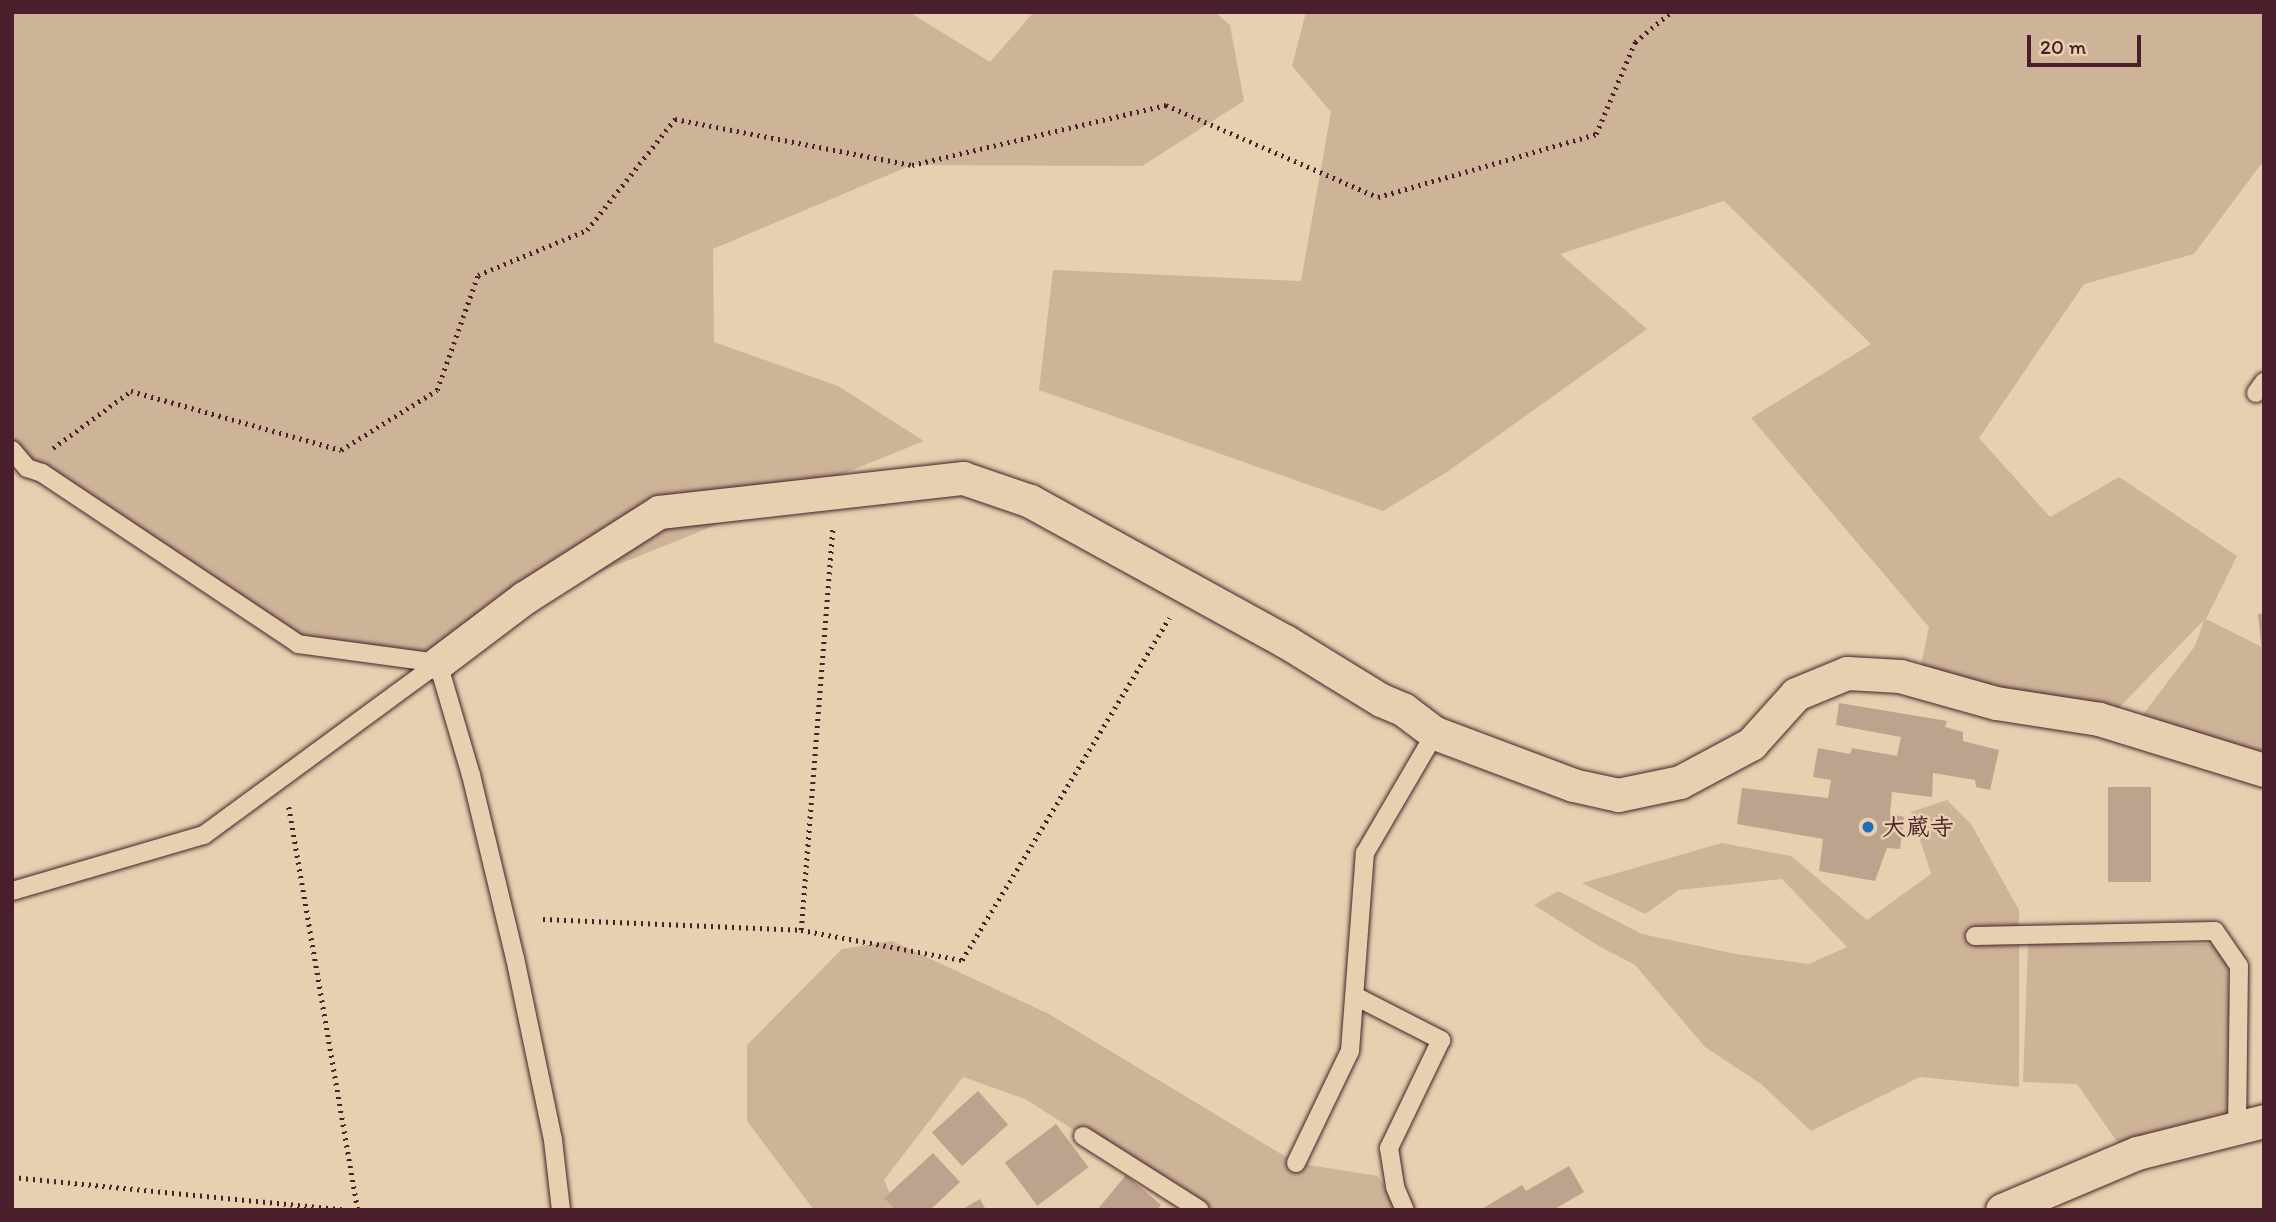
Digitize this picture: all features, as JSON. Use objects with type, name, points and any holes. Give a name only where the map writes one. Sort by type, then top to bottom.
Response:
[{"type":"street","points":[[438,663],[524,598],[659,512],[963,478],[1031,501],[1285,641],[1381,700],[1404,710],[1436,733],[1573,785],[1618,795],[1680,782],[1751,744],[1796,694],[1847,673],[1900,676],[1996,703],[2099,719],[2264,770]]},
{"type":"street","points":[[2002,1210],[2137,1153],[2250,1124]]},
{"type":"lane","points":[[12,450],[27,468],[42,473],[298,644],[438,663]]},
{"type":"lane","points":[[12,891],[204,835],[438,663]]},
{"type":"lane","points":[[438,663],[471,775],[514,958],[553,1140],[561,1210]]},
{"type":"lane","points":[[1296,1163],[1350,1051],[1365,853],[1436,733]]},
{"type":"lane","points":[[1975,936],[2215,931],[2239,966],[2250,1124]]},
{"type":"lane","points":[[1355,996],[1441,1040],[1389,1148],[1395,1186],[1405,1210]]},
{"type":"lane","points":[[1083,1136],[1200,1210]]},
{"type":"path","points":[[27,468],[131,391],[341,450],[437,390],[478,275],[587,230],[675,119],[912,165],[1166,105],[1378,197],[1596,134],[1635,42],[1671,12]]},
{"type":"path","points":[[802,930],[836,494]]},
{"type":"path","points":[[543,919],[802,930],[962,960],[1187,588]]},
{"type":"path","points":[[284,776],[358,1210]]},
{"type":"path","points":[[12,1177],[351,1210]]},
{"type":"shaded area","points":[[12,12],[909,12],[990,62],[1034,12],[1215,12],[1230,25],[1244,101],[1142,166],[912,165],[713,249],[714,342],[838,386],[924,441],[498,613],[438,663],[279,632],[42,473],[12,439]]},
{"type":"shaded area","points":[[1306,12],[2264,12],[2264,160],[2194,254],[2084,284],[1979,438],[2050,517],[2119,477],[2237,556],[2206,619],[2264,648],[2264,766],[2132,729],[2195,646],[2204,620],[2106,721],[1918,680],[1929,627],[1751,418],[1871,344],[1724,201],[1560,254],[1647,329],[1447,472],[1383,511],[1039,390],[1053,270],[1301,281],[1331,112],[1292,66]]},
{"type":"shaded area","points":[[1947,800],[1971,824],[2019,910],[2019,1087],[1920,1077],[1811,1131],[1761,1084],[1705,1047],[1635,965],[1597,945],[1534,905],[1558,891],[1642,934],[1736,954],[1809,964],[1847,947],[1782,879],[1679,890],[1645,914],[1582,883],[1722,843],[1791,856],[1867,920],[1931,874],[1911,812]]},
{"type":"shaded area","points":[[892,941],[1049,1014],[1296,1163],[1378,1176],[1399,1210],[1200,1210],[1025,1099],[963,1077],[884,1180],[897,1210],[814,1210],[747,1121],[747,1045],[842,949]]},
{"type":"shaded area","points":[[2028,944],[2226,944],[2236,1116],[2122,1149],[2077,1084],[2023,1082]]},
{"type":"building","points":[[2264,613],[2264,652],[2262,652],[2258,614]]},
{"type":"building","points":[[1839,703],[1947,721],[1945,727],[1963,732],[1963,741],[1999,750],[1990,790],[1976,787],[1975,780],[1933,773],[1932,797],[1892,792],[1890,814],[1904,817],[1900,849],[1887,848],[1875,881],[1819,871],[1823,839],[1737,824],[1742,788],[1828,798],[1831,780],[1813,777],[1818,748],[1850,754],[1852,748],[1897,756],[1901,737],[1836,725]]},
{"type":"building","points":[[2108,787],[2151,787],[2151,882],[2108,882]]},
{"type":"building","points":[[978,1091],[1008,1124],[962,1166],[932,1132]]},
{"type":"building","points":[[1056,1124],[1088,1167],[1037,1206],[1005,1163]]},
{"type":"building","points":[[933,1153],[960,1182],[930,1210],[896,1210],[884,1198]]},
{"type":"building","points":[[1569,1166],[1584,1192],[1553,1210],[1480,1210],[1522,1185],[1526,1191]]},
{"type":"building","points":[[1126,1175],[1161,1205],[1157,1210],[1097,1210]]},
{"type":"building","points":[[980,1199],[986,1210],[961,1210]]},
{"type":"place","name":"大蔵寺","points":[[1868,827]]}]
